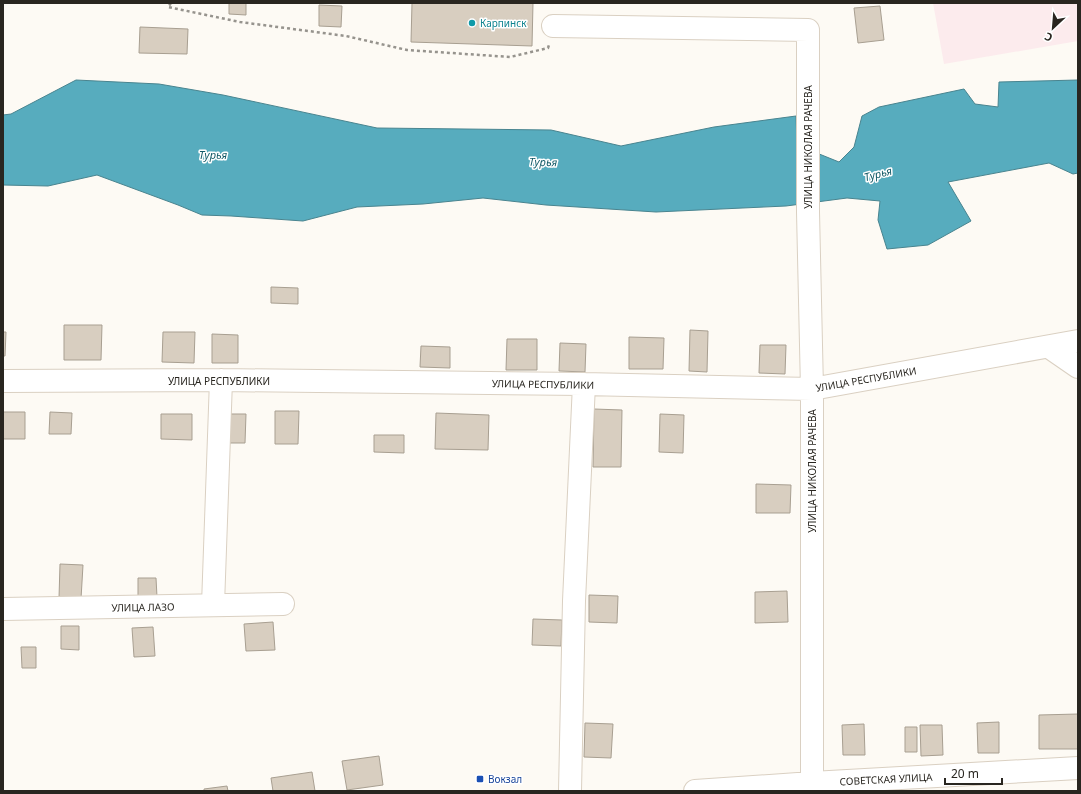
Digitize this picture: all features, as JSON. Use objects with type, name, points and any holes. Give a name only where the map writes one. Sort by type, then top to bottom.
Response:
[{"type":"street","name":"УЛИЦА НИКОЛАЯ РАЧЕВА","points":[[553,26],[808,30],[808,212],[812,389],[812,787]]},
{"type":"street","name":"УЛИЦА РЕСПУБЛИКИ","points":[[3,381],[221,380],[584,384],[812,389],[1078,341]]},
{"type":"street","points":[[1049,347],[1078,367]]},
{"type":"street","points":[[214,605],[221,380]]},
{"type":"street","points":[[570,791],[574,601],[584,384]]},
{"type":"street","name":"УЛИЦА ЛАЗО","points":[[3,610],[283,604]]},
{"type":"street","name":"СОВЕТСКАЯ УЛИЦА","points":[[695,791],[812,787],[1078,768]]},
{"type":"path","points":[[171,3],[168,7],[240,22],[346,36],[407,50],[510,57],[548,48],[553,26]]},
{"type":"shaded area","points":[[933,3],[1078,3],[1078,41],[944,64]]},
{"type":"water","name":"Турья","points":[[76,80],[159,84],[223,95],[377,128],[551,130],[621,146],[714,127],[796,116],[797,145],[839,162],[854,147],[862,116],[879,107],[964,89],[975,104],[998,107],[999,82],[1078,80],[1078,173],[1073,174],[1049,163],[948,182],[971,221],[928,245],[887,249],[878,220],[880,201],[847,198],[786,206],[656,212],[546,205],[483,198],[423,204],[357,207],[303,221],[202,215],[97,175],[48,186],[3,185],[3,115],[11,114]]},
{"type":"building","points":[[229,3],[246,3],[246,15],[229,14]]},
{"type":"building","name":"Карпинск","points":[[412,3],[533,3],[532,46],[411,42]]},
{"type":"building","points":[[319,5],[342,6],[341,27],[319,26]]},
{"type":"building","points":[[880,6],[884,40],[858,43],[854,8]]},
{"type":"building","points":[[140,27],[188,29],[187,54],[139,53]]},
{"type":"building","points":[[271,287],[298,288],[298,304],[271,303]]},
{"type":"building","points":[[64,325],[102,325],[101,360],[64,360]]},
{"type":"building","points":[[690,330],[708,331],[707,372],[689,371]]},
{"type":"building","points":[[3,332],[6,332],[5,356],[3,356]]},
{"type":"building","points":[[163,332],[195,332],[194,363],[162,362]]},
{"type":"building","points":[[212,334],[238,335],[238,363],[212,363]]},
{"type":"building","points":[[629,337],[664,338],[663,369],[629,369]]},
{"type":"building","points":[[507,339],[537,339],[537,370],[506,370]]},
{"type":"building","points":[[560,343],[586,344],[585,372],[559,371]]},
{"type":"building","points":[[760,345],[786,345],[785,374],[759,373]]},
{"type":"building","points":[[421,346],[450,347],[450,368],[420,367]]},
{"type":"building","points":[[594,409],[622,410],[621,467],[593,467]]},
{"type":"building","points":[[275,411],[299,411],[298,444],[275,444]]},
{"type":"building","points":[[3,412],[25,412],[25,439],[3,439]]},
{"type":"building","points":[[50,412],[72,413],[71,434],[49,434]]},
{"type":"building","points":[[436,413],[489,415],[488,450],[435,449]]},
{"type":"building","points":[[161,414],[192,414],[192,440],[161,439]]},
{"type":"building","points":[[223,414],[246,414],[245,443],[222,443]]},
{"type":"building","points":[[660,414],[684,415],[683,453],[659,452]]},
{"type":"building","points":[[374,435],[404,435],[404,453],[374,452]]},
{"type":"building","points":[[756,484],[791,485],[790,513],[756,513]]},
{"type":"building","points":[[60,564],[83,565],[81,599],[59,598]]},
{"type":"building","points":[[138,578],[156,578],[157,597],[138,597]]},
{"type":"building","points":[[787,591],[788,622],[755,623],[755,592]]},
{"type":"building","points":[[589,595],[618,596],[617,623],[589,622]]},
{"type":"building","points":[[533,619],[562,620],[561,646],[532,645]]},
{"type":"building","points":[[273,622],[275,650],[246,651],[244,624]]},
{"type":"building","points":[[61,626],[79,626],[79,650],[61,649]]},
{"type":"building","points":[[153,627],[155,656],[134,657],[132,628]]},
{"type":"building","points":[[21,647],[36,647],[36,668],[22,668]]},
{"type":"building","points":[[1078,714],[1078,749],[1039,749],[1039,715]]},
{"type":"building","points":[[999,722],[999,753],[978,753],[977,723]]},
{"type":"building","points":[[585,723],[613,724],[611,758],[584,757]]},
{"type":"building","points":[[864,724],[865,755],[843,755],[842,725]]},
{"type":"building","points":[[920,725],[942,725],[943,755],[921,756]]},
{"type":"building","points":[[905,727],[917,727],[917,752],[905,752]]},
{"type":"building","points":[[379,756],[383,785],[347,790],[342,761]]},
{"type":"building","points":[[312,772],[315,791],[273,791],[271,778]]},
{"type":"building","points":[[227,786],[228,791],[204,791],[204,789]]},
{"type":"place","name":"Карпинск","points":[[472,23]]},
{"type":"place","name":"Вокзал","points":[[480,779]]}]
